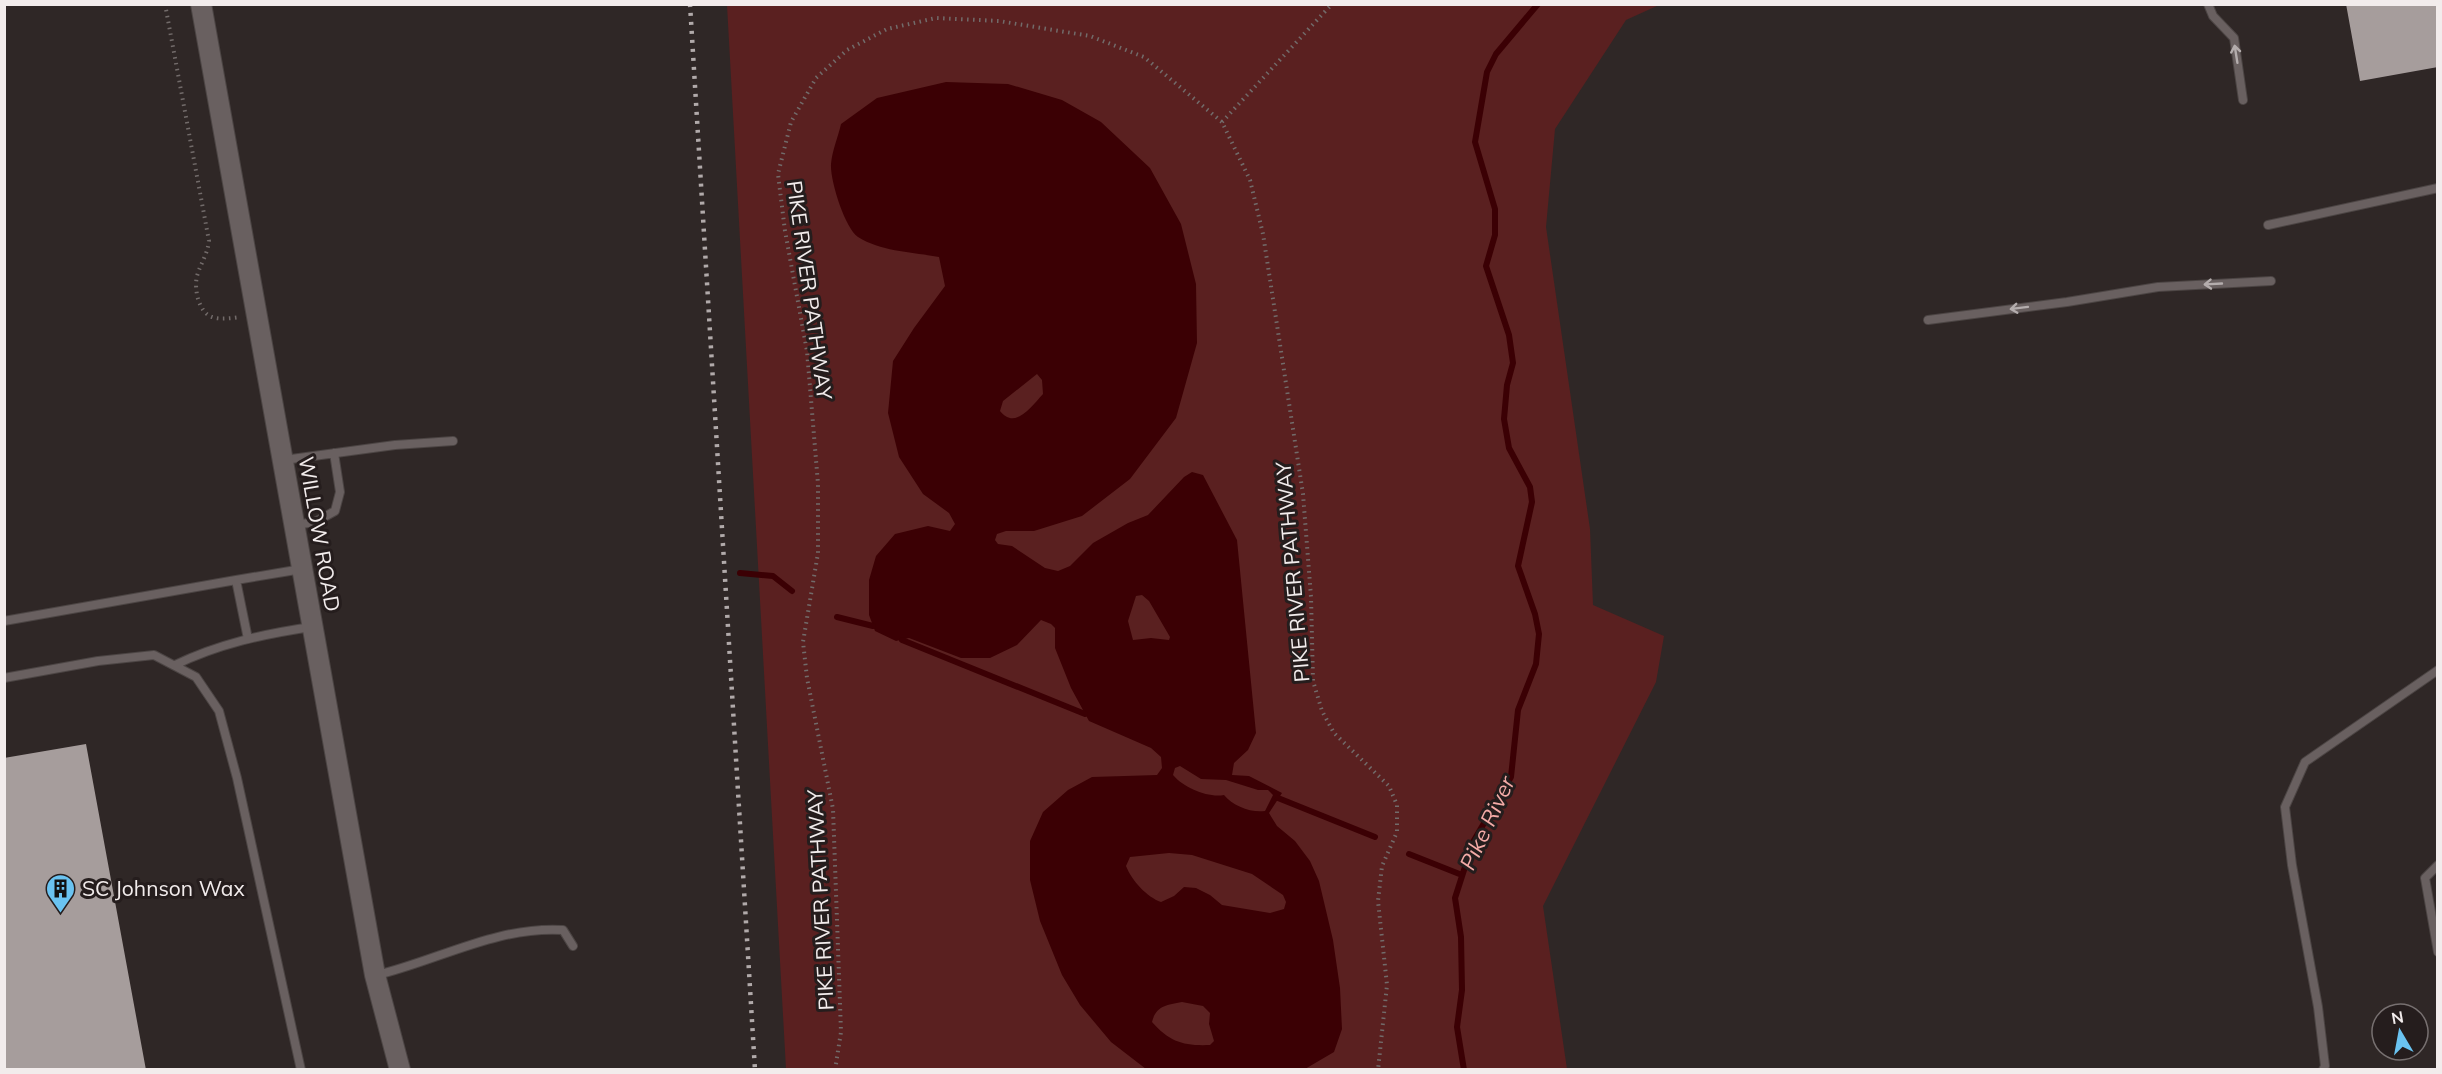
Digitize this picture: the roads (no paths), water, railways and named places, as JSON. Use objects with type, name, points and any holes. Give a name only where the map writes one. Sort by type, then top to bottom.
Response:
[{"type":"street","name":"WILLOW ROAD","points":[[201,4],[375,975],[400,1070]]},
{"type":"lane","points":[[2208,4],[2213,16],[2234,38],[2243,100]]},
{"type":"lane","points":[[2268,225],[2438,188]]},
{"type":"lane","points":[[1928,320],[2158,287],[2271,281]]},
{"type":"lane","points":[[282,460],[394,445],[453,441]]},
{"type":"lane","points":[[293,526],[315,522],[335,511],[340,492],[334,453]]},
{"type":"lane","points":[[4,621],[302,569]]},
{"type":"lane","points":[[236,580],[248,639]]},
{"type":"lane","points":[[175,666],[205,651],[248,639],[312,627]]},
{"type":"lane","points":[[4,678],[98,661],[154,655],[196,677],[219,711],[242,801],[301,1070]]},
{"type":"lane","points":[[2323,1070],[2325,1066],[2318,1007],[2292,865],[2285,807],[2305,762],[2438,670]]},
{"type":"lane","points":[[2438,865],[2425,878],[2438,952]]},
{"type":"lane","points":[[375,975],[398,970],[452,949],[515,932],[541,928],[563,930],[573,946]]},
{"type":"waterway","name":"Pike River","points":[[1464,1070],[1457,1027],[1462,990],[1461,937],[1455,898],[1473,842],[1511,777],[1518,710],[1536,664],[1539,634],[1535,614],[1518,566],[1532,502],[1530,487],[1509,448],[1504,419],[1507,385],[1513,363],[1509,335],[1486,266],[1495,235],[1495,209],[1475,142],[1487,72],[1496,54],[1538,4]]},
{"type":"waterway","points":[[740,573],[773,576],[792,591]]},
{"type":"waterway","points":[[837,617],[873,626]]},
{"type":"waterway","points":[[902,640],[1085,714]]},
{"type":"waterway","points":[[1278,798],[1375,837]]},
{"type":"waterway","points":[[1409,854],[1462,875]]},
{"type":"railway","points":[[690,4],[755,1070]]},
{"type":"place","name":"SC Johnson Wax","points":[[61,914]]}]
